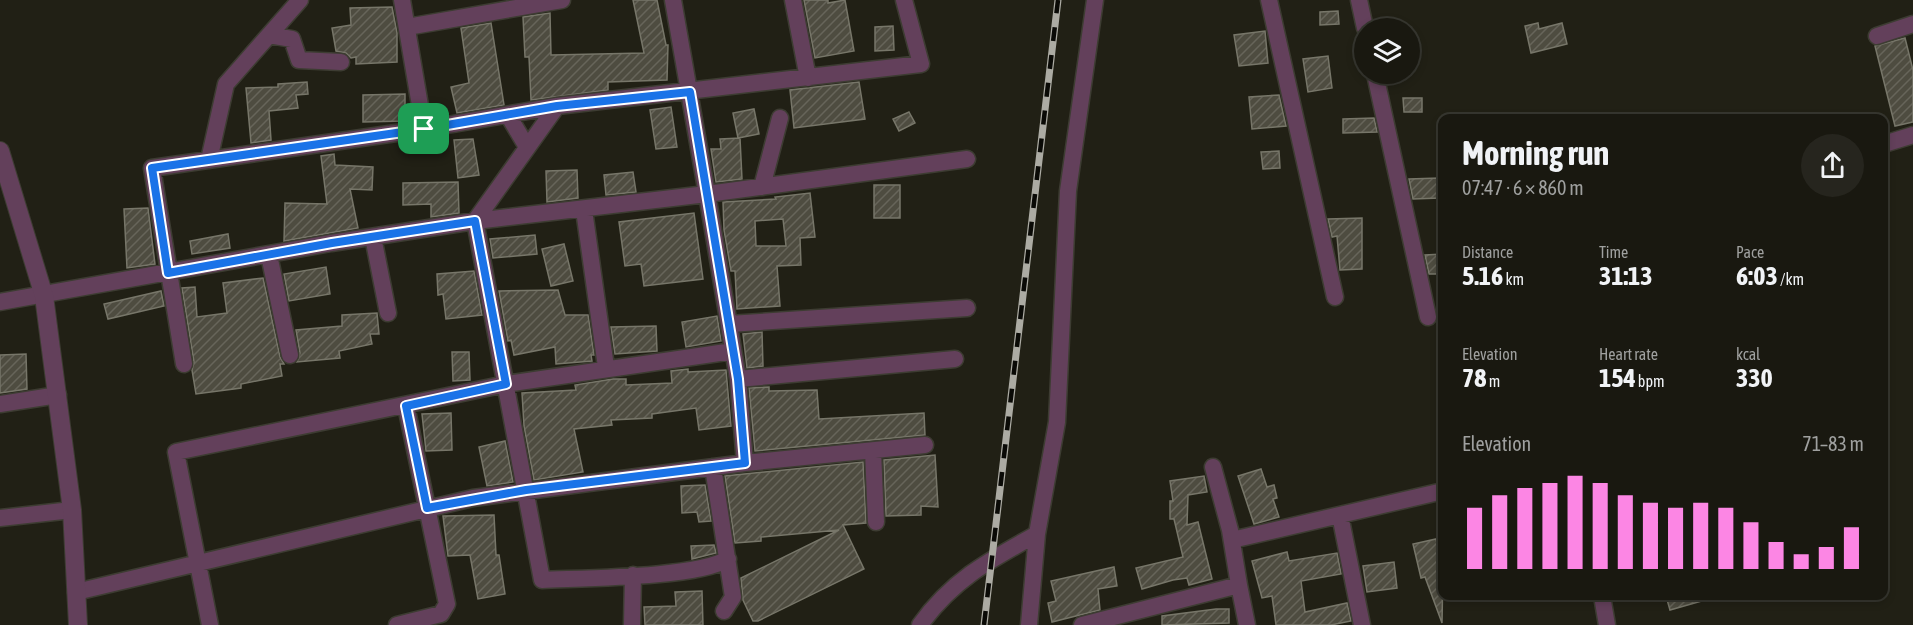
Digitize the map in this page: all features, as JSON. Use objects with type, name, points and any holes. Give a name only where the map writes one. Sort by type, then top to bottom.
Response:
[{"type":"street","points":[[209,160],[226,84],[300,0]]},
{"type":"street","points":[[402,0],[424,129]]},
{"type":"street","points":[[407,27],[562,0]]},
{"type":"street","points":[[673,0],[738,379],[745,463]]},
{"type":"street","points":[[793,0],[808,78]]},
{"type":"street","points":[[184,364],[152,168],[424,129],[557,106],[921,64],[904,0]]},
{"type":"street","points":[[1029,625],[1037,534],[1057,422],[1068,191],[1095,0]]},
{"type":"street","points":[[1269,0],[1335,297]]},
{"type":"street","points":[[1359,0],[1363,18]]},
{"type":"street","points":[[1877,36],[1913,24]]},
{"type":"street","points":[[269,35],[292,39],[299,60],[341,62]]},
{"type":"street","points":[[1377,84],[1428,317]]},
{"type":"street","points":[[557,106],[475,221],[542,580],[633,575],[715,567],[728,560]]},
{"type":"street","points":[[508,114],[527,147]]},
{"type":"street","points":[[762,187],[780,118]]},
{"type":"street","points":[[1888,143],[1913,135]]},
{"type":"street","points":[[0,151],[44,296],[72,510],[78,625]]},
{"type":"street","points":[[0,302],[475,221],[584,210],[967,159]]},
{"type":"street","points":[[584,210],[606,368]]},
{"type":"street","points":[[373,237],[388,313]]},
{"type":"street","points":[[270,255],[290,355]]},
{"type":"street","points":[[729,324],[967,308]]},
{"type":"street","points":[[210,625],[176,452],[506,384],[733,351]]},
{"type":"street","points":[[738,379],[955,359]]},
{"type":"street","points":[[0,404],[58,394]]},
{"type":"street","points":[[397,625],[441,614],[447,604],[406,406]]},
{"type":"street","points":[[76,592],[427,508],[526,490],[745,463],[925,446]]},
{"type":"street","points":[[873,451],[876,522]]},
{"type":"street","points":[[713,467],[733,597],[724,611]]},
{"type":"street","points":[[1213,467],[1232,540],[1247,625]]},
{"type":"street","points":[[1232,540],[1438,492]]},
{"type":"street","points":[[0,518],[72,510]]},
{"type":"street","points":[[1340,514],[1362,625]]},
{"type":"street","points":[[920,625],[932,608],[971,571],[1037,534]]},
{"type":"street","points":[[632,625],[633,575]]},
{"type":"street","points":[[1082,625],[1239,585]]},
{"type":"street","points":[[1603,600],[1607,625]]},
{"type":"building","points":[[633,0],[657,0],[666,45],[668,45],[667,80],[608,82],[608,90],[531,100],[529,57],[525,57],[523,17],[550,13],[551,55],[644,53]]},
{"type":"building","points":[[804,0],[828,0],[828,3],[845,0],[854,51],[815,58]]},
{"type":"building","points":[[392,7],[397,33],[397,62],[356,64],[356,57],[351,58],[346,53],[336,51],[332,28],[351,25],[350,8]]},
{"type":"building","points":[[1338,11],[1339,24],[1320,25],[1320,12]]},
{"type":"building","points":[[491,23],[504,105],[457,113],[451,87],[469,83],[461,28]]},
{"type":"building","points":[[1538,23],[1539,29],[1562,23],[1567,44],[1531,53],[1525,26]]},
{"type":"building","points":[[893,26],[894,50],[875,51],[875,27]]},
{"type":"building","points":[[1265,31],[1268,63],[1239,66],[1234,35]]},
{"type":"building","points":[[1905,38],[1913,70],[1913,122],[1895,126],[1875,46]]},
{"type":"building","points":[[1328,56],[1332,88],[1308,92],[1303,59]]},
{"type":"building","points":[[307,82],[308,94],[296,95],[298,108],[269,111],[271,140],[251,143],[246,88],[278,87],[278,84]]},
{"type":"building","points":[[859,82],[865,119],[794,128],[790,90]]},
{"type":"building","points":[[405,94],[405,121],[363,122],[363,95]]},
{"type":"building","points":[[1279,95],[1286,126],[1252,129],[1249,97]]},
{"type":"building","points":[[1403,98],[1422,98],[1422,112],[1404,112]]},
{"type":"building","points":[[671,107],[677,147],[656,149],[650,110]]},
{"type":"building","points":[[754,109],[759,134],[738,138],[733,113]]},
{"type":"building","points":[[909,112],[915,123],[899,131],[893,119]]},
{"type":"building","points":[[1374,118],[1377,132],[1343,133],[1343,119]]},
{"type":"building","points":[[740,138],[742,179],[716,182],[711,149],[721,149],[720,139]]},
{"type":"building","points":[[473,139],[479,175],[458,178],[454,140]]},
{"type":"building","points":[[1279,151],[1280,168],[1263,169],[1261,152]]},
{"type":"building","points":[[334,154],[335,165],[373,167],[372,190],[350,189],[358,228],[284,241],[285,203],[327,204],[321,156]]},
{"type":"building","points":[[577,170],[578,198],[547,202],[546,171]]},
{"type":"building","points":[[633,172],[636,192],[606,195],[604,175]]},
{"type":"building","points":[[1438,178],[1438,198],[1413,199],[1409,179]]},
{"type":"building","points":[[458,182],[459,213],[431,217],[431,204],[403,205],[403,183]]},
{"type":"building","points":[[874,185],[900,185],[900,218],[874,218]]},
{"type":"building","points":[[810,193],[815,237],[800,238],[801,265],[777,266],[780,306],[737,309],[735,271],[731,271],[724,230],[723,202],[776,199],[775,197]],"holes":[[[783,219],[786,246],[756,246],[755,221]]]},
{"type":"building","points":[[148,208],[155,264],[127,268],[124,209]]},
{"type":"building","points":[[694,213],[703,279],[644,286],[641,264],[625,266],[619,222]]},
{"type":"building","points":[[1362,218],[1362,269],[1340,270],[1337,236],[1332,237],[1328,219]]},
{"type":"building","points":[[228,234],[230,248],[192,254],[190,241]]},
{"type":"building","points":[[535,235],[537,254],[493,258],[490,239]]},
{"type":"building","points":[[564,244],[573,281],[551,286],[542,249]]},
{"type":"building","points":[[1438,254],[1438,274],[1429,274],[1425,255]]},
{"type":"building","points":[[326,267],[330,294],[289,301],[284,274]]},
{"type":"building","points":[[474,271],[482,315],[446,319],[443,294],[438,295],[437,274]]},
{"type":"building","points":[[263,278],[280,357],[284,364],[280,364],[282,376],[241,384],[241,388],[196,394],[192,370],[194,362],[182,288],[195,287],[197,317],[227,313],[223,283]]},
{"type":"building","points":[[558,290],[565,315],[588,315],[594,355],[591,355],[592,361],[556,364],[555,347],[514,355],[511,340],[508,341],[499,291]]},
{"type":"building","points":[[161,291],[164,306],[108,319],[104,304]]},
{"type":"building","points":[[377,313],[379,334],[370,334],[372,344],[339,351],[340,358],[297,362],[300,353],[296,330],[342,326],[342,315]]},
{"type":"building","points":[[717,316],[721,341],[686,347],[682,322]]},
{"type":"building","points":[[656,326],[657,351],[615,354],[611,327]]},
{"type":"building","points":[[762,332],[763,366],[747,368],[743,334]]},
{"type":"building","points":[[452,352],[469,352],[470,380],[453,381]]},
{"type":"building","points":[[26,354],[27,389],[0,393],[0,355]]},
{"type":"building","points":[[688,369],[688,372],[726,370],[731,426],[699,430],[696,408],[652,414],[652,418],[611,420],[612,425],[574,429],[583,472],[534,480],[524,426],[522,393],[576,390],[575,385],[613,379],[626,379],[626,385],[672,383],[671,371]]},
{"type":"building","points":[[769,387],[769,391],[817,390],[819,419],[924,413],[925,435],[755,451],[749,388]]},
{"type":"building","points":[[451,413],[452,450],[426,451],[422,414]]},
{"type":"building","points":[[505,441],[513,482],[487,486],[479,447]]},
{"type":"building","points":[[935,455],[938,507],[921,506],[921,515],[886,516],[884,460]]},
{"type":"building","points":[[863,462],[866,523],[843,525],[864,569],[758,621],[753,621],[743,600],[741,578],[839,530],[761,537],[761,541],[735,543],[725,476]]},
{"type":"building","points":[[1261,469],[1267,487],[1274,485],[1277,498],[1273,499],[1279,517],[1254,524],[1238,476]]},
{"type":"building","points":[[1204,476],[1207,492],[1188,495],[1187,525],[1198,522],[1212,579],[1189,585],[1187,578],[1173,580],[1142,589],[1136,568],[1183,557],[1174,519],[1170,519],[1170,501],[1173,501],[1170,481]]},
{"type":"building","points":[[705,485],[711,521],[699,522],[697,512],[682,513],[681,486]]},
{"type":"building","points":[[494,515],[496,555],[499,555],[505,594],[478,599],[470,555],[448,556],[443,516]]},
{"type":"building","points":[[1436,539],[1438,600],[1442,600],[1442,623],[1425,577],[1421,578],[1413,544]]},
{"type":"building","points":[[714,545],[716,553],[692,559],[691,546]]},
{"type":"building","points":[[1287,552],[1289,561],[1337,553],[1341,574],[1301,581],[1305,612],[1347,603],[1351,621],[1331,625],[1276,625],[1272,596],[1262,598],[1252,561]]},
{"type":"building","points":[[1394,562],[1397,588],[1367,592],[1363,566]]},
{"type":"building","points":[[1114,567],[1117,586],[1098,589],[1100,610],[1052,622],[1048,603],[1056,601],[1051,581]]},
{"type":"building","points":[[702,591],[703,625],[645,625],[644,607],[676,606],[675,592]]},
{"type":"building","points":[[1667,600],[1705,600],[1670,610]]},
{"type":"building","points":[[1229,609],[1229,623],[1162,625],[1162,616]]},
{"type":"railway","points":[[984,625],[1058,0]]},
{"type":"route","points":[[690,92],[738,379],[745,463],[526,490],[427,508],[406,406],[483,391],[506,384],[475,221],[332,243],[168,273],[152,168],[424,129],[557,106],[690,92]]}]
